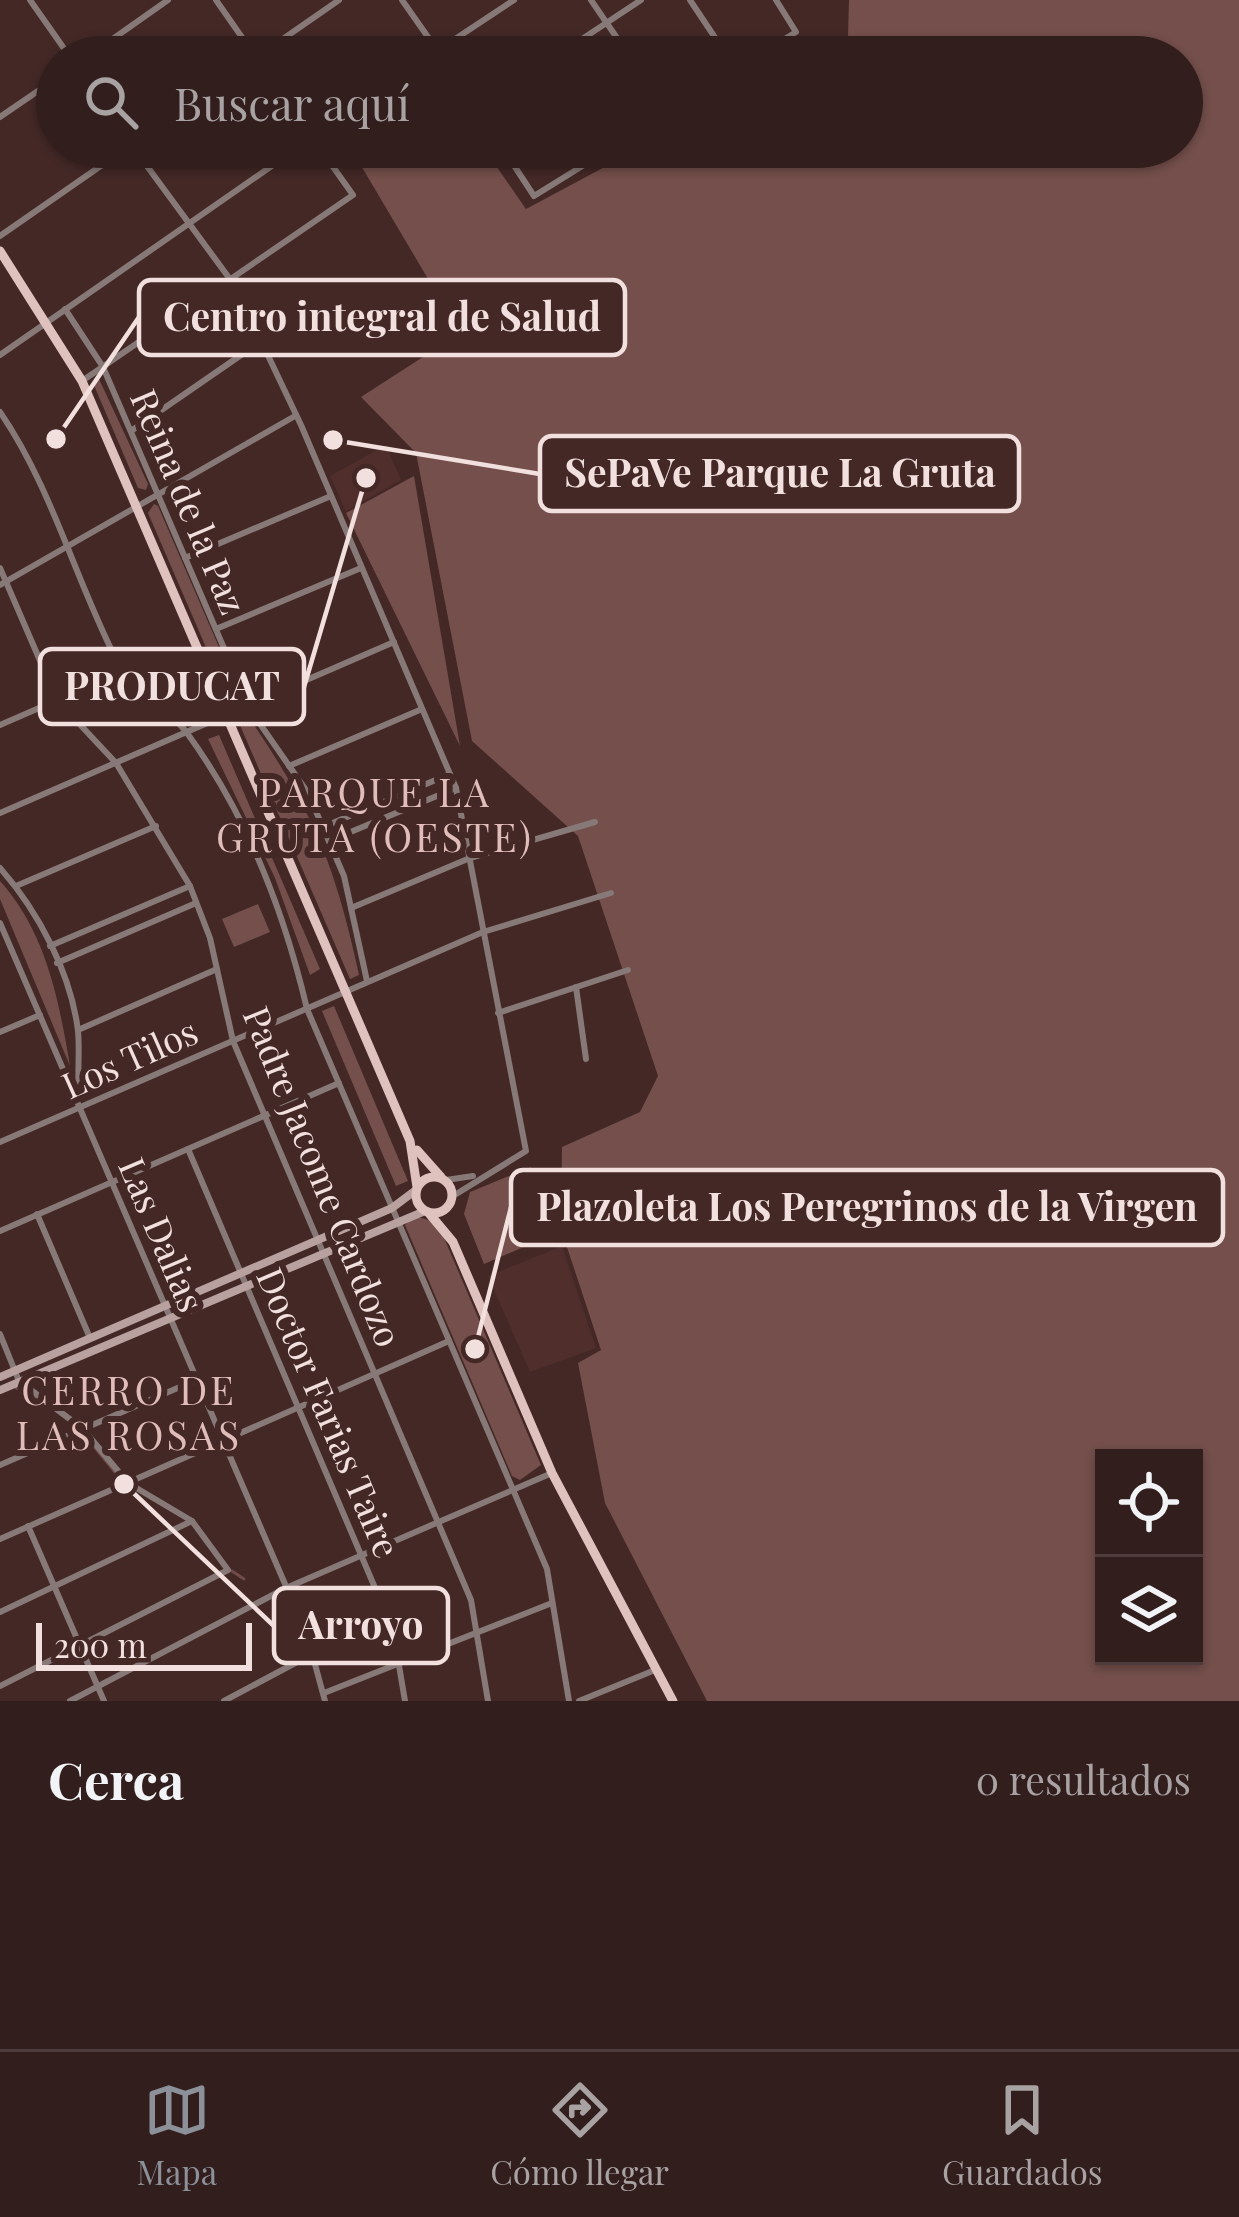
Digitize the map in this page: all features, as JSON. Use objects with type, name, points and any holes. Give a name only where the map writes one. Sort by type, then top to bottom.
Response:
[{"type":"main road","points":[[0,250],[82,381],[410,1141],[417,1188],[426,1211],[453,1242],[552,1473],[673,1701]]},
{"type":"main road","points":[[410,1141],[453,1197],[453,1242]]},
{"type":"main road","points":[[394,1213],[430,1177],[443,1179]]},
{"type":"main road","points":[[0,1377],[394,1213],[440,1212],[453,1197]]},
{"type":"main road","points":[[0,1390],[167,1311]]},
{"type":"street","points":[[31,0],[56,36]]},
{"type":"street","points":[[116,36],[168,0]]},
{"type":"street","points":[[216,0],[241,36]]},
{"type":"street","points":[[287,36],[339,0]]},
{"type":"street","points":[[402,0],[427,36]]},
{"type":"street","points":[[591,0],[616,36]]},
{"type":"street","points":[[586,36],[641,0]]},
{"type":"street","points":[[690,0],[714,36]]},
{"type":"street","points":[[776,0],[796,32],[790,36]]},
{"type":"street","points":[[464,36],[510,1]]},
{"type":"street","points":[[0,117],[36,92]]},
{"type":"street","points":[[0,236],[99,168]]},
{"type":"street","points":[[146,168],[230,279],[331,496],[456,788],[526,1150],[453,1197]]},
{"type":"street","points":[[0,355],[269,168]]},
{"type":"street","points":[[82,381],[353,195],[334,168]]},
{"type":"street","points":[[516,168],[534,196],[577,168]]},
{"type":"street","name":"Reina de la Paz","points":[[65,310],[103,367],[248,704],[323,827],[351,908],[367,981]]},
{"type":"street","points":[[131,431],[260,342]]},
{"type":"street","points":[[0,412],[26,450],[124,671],[187,733],[241,820],[287,930],[307,1009],[547,1569],[568,1701]]},
{"type":"street","points":[[3,584],[295,416]]},
{"type":"street","points":[[185,558],[331,496]]},
{"type":"street","name":"Padre Jacome Cardozo","points":[[0,568],[57,700],[116,764],[190,886],[218,969],[233,1041],[471,1600],[488,1701]]},
{"type":"street","points":[[216,629],[362,568]]},
{"type":"street","points":[[0,813],[394,642]]},
{"type":"street","points":[[0,725],[124,671]]},
{"type":"street","points":[[289,766],[422,709]]},
{"type":"street","points":[[323,827],[450,774]]},
{"type":"street","points":[[329,841],[456,788]]},
{"type":"street","points":[[351,908],[470,858],[595,822]]},
{"type":"street","points":[[16,886],[157,825]]},
{"type":"street","points":[[0,868],[16,886],[57,963],[78,1030],[80,1108]]},
{"type":"street","points":[[50,946],[190,886]]},
{"type":"street","name":"Los Tilos","points":[[3,1141],[483,932],[611,893]]},
{"type":"street","points":[[57,963],[196,902]]},
{"type":"street","name":"Las Dalias","points":[[0,923],[314,1653],[324,1697]]},
{"type":"street","points":[[78,1030],[218,969]]},
{"type":"street","points":[[498,1013],[628,970]]},
{"type":"street","points":[[576,987],[586,1059]]},
{"type":"street","points":[[0,1032],[40,1015]]},
{"type":"street","points":[[0,1231],[339,1084]]},
{"type":"street","points":[[0,1129],[3,1141]]},
{"type":"street","name":"Doctor Farias Taire","points":[[188,1149],[393,1630],[405,1701]]},
{"type":"street","points":[[443,1179],[488,1172]]},
{"type":"street","points":[[37,1214],[94,1349]]},
{"type":"street","points":[[0,1334],[19,1381],[83,1430],[128,1483],[192,1521],[225,1561],[226,1574],[0,1685]]},
{"type":"street","points":[[0,1539],[449,1341]]},
{"type":"street","points":[[0,1466],[196,1380]]},
{"type":"street","points":[[70,1701],[286,1588],[552,1473]]},
{"type":"street","points":[[0,1612],[192,1521]]},
{"type":"street","points":[[28,1526],[104,1701]]},
{"type":"street","points":[[324,1697],[552,1603]]},
{"type":"street","points":[[231,1700],[314,1653]]},
{"type":"street","points":[[579,1701],[656,1670]]},
{"type":"shaded area","points":[[849,0],[1239,0],[1239,1701],[707,1701],[605,1503],[578,1363],[601,1350],[561,1229],[562,1147],[640,1112],[658,1076],[578,836],[472,741],[416,453],[361,397],[460,333],[362,168],[498,168],[526,209],[603,168],[1203,168],[1203,36],[848,36]]},
{"type":"shaded area","points":[[99,379],[148,484],[146,490],[138,488],[93,383]]},
{"type":"shaded area","points":[[386,445],[401,480],[346,511],[330,476]]},
{"type":"shaded area","points":[[414,476],[460,746],[346,513]]},
{"type":"shaded area","points":[[154,504],[241,698],[230,703],[148,513]]},
{"type":"shaded area","points":[[250,719],[291,783],[331,870],[359,975],[350,979],[239,723]]},
{"type":"shaded area","points":[[219,735],[320,969],[310,975],[275,878],[208,739]]},
{"type":"shaded area","points":[[0,881],[39,945],[55,992],[70,1066],[0,899]]},
{"type":"shaded area","points":[[258,904],[270,932],[234,947],[222,919]]},
{"type":"shaded area","points":[[334,1006],[408,1181],[396,1186],[322,1011]]},
{"type":"shaded area","points":[[531,1167],[547,1237],[484,1264],[464,1214],[470,1192]]},
{"type":"shaded area","points":[[414,1216],[432,1221],[442,1233],[541,1465],[520,1480],[512,1476],[405,1225]]},
{"type":"shaded area","points":[[562,1246],[596,1348],[530,1372],[488,1276]]},
{"type":"waterway","points":[[16,1388],[39,1400]]},
{"type":"waterway","points":[[92,1444],[124,1483]]},
{"type":"waterway","points":[[232,1571],[244,1579]]},
{"type":"place","name":"Centro integral de Salud","points":[[56,439]]},
{"type":"place","name":"SePaVe Parque La Gruta","points":[[333,440]]},
{"type":"place","name":"PRODUCAT","points":[[366,478]]},
{"type":"place","name":"Plazoleta Los Peregrinos de la Virgen","points":[[475,1349]]},
{"type":"place","name":"Arroyo","points":[[124,1484]]},
{"type":"district","name":"PARQUE LA GRUTA (OESTE)","points":[[375,814]]},
{"type":"district","name":"CERRO DE LAS ROSAS","points":[[129,1412]]}]
